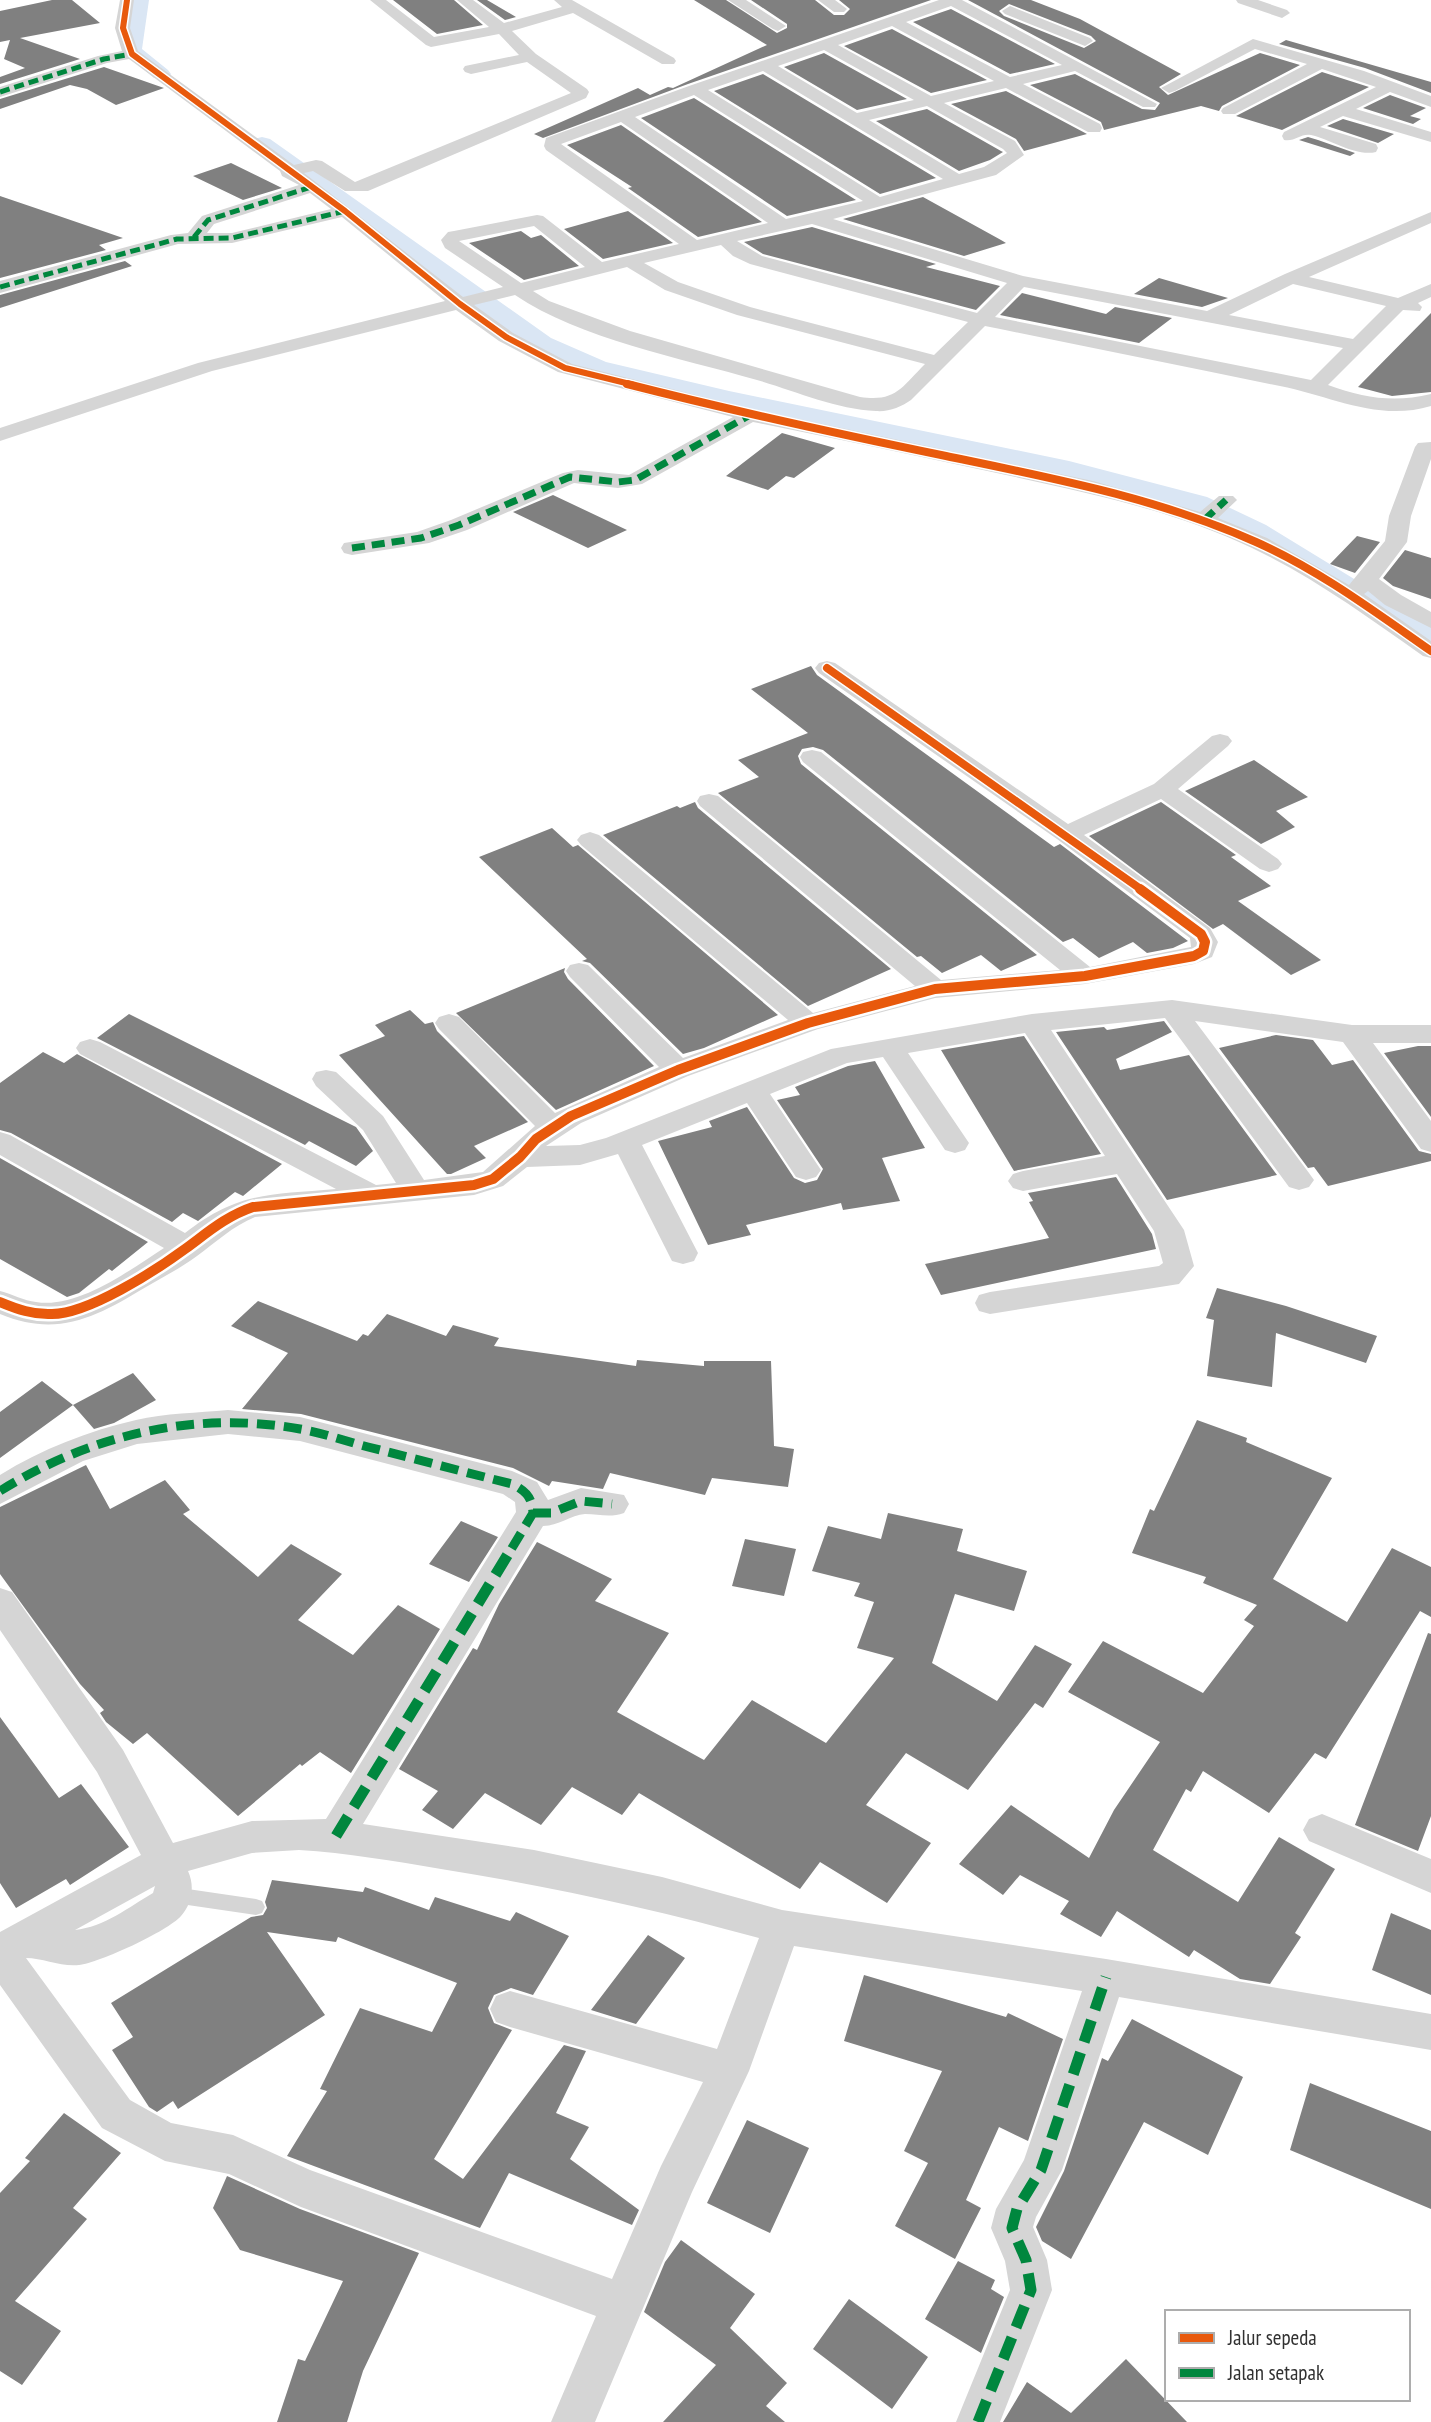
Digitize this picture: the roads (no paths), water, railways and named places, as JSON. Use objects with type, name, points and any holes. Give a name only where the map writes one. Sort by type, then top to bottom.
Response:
[{"type":"street","points":[[127,0],[122,18],[123,37],[132,54],[466,302],[506,337],[574,372],[750,415],[1214,511],[1259,543],[1358,588],[1393,600],[1431,621]]},
{"type":"street","points":[[377,0],[431,42],[502,29],[567,4],[668,61]]},
{"type":"street","points":[[291,171],[312,166],[321,167],[351,187],[362,187],[580,95],[581,92],[530,57],[502,29],[464,0]]},
{"type":"street","points":[[735,0],[778,26]]},
{"type":"street","points":[[825,0],[839,9]]},
{"type":"street","points":[[694,246],[552,146],[555,139],[625,117],[695,89],[953,0],[1149,104]]},
{"type":"street","points":[[1243,0],[1282,13]]},
{"type":"street","points":[[996,5],[1085,41]]},
{"type":"street","points":[[893,21],[1094,128]]},
{"type":"street","points":[[0,435],[48,416],[205,367],[958,181],[989,171],[1012,159],[1016,153],[1009,145],[932,100],[825,44]]},
{"type":"street","points":[[1169,88],[1253,44],[1390,86],[1431,102]]},
{"type":"street","points":[[0,92],[104,59],[132,54]]},
{"type":"street","points":[[471,69],[530,57]]},
{"type":"street","points":[[1229,111],[1321,64]]},
{"type":"street","points":[[765,65],[958,181]]},
{"type":"street","points":[[853,119],[1078,65]]},
{"type":"street","points":[[1370,148],[1297,132],[1390,86]]},
{"type":"street","points":[[695,89],[878,202]]},
{"type":"street","points":[[1340,110],[1431,137]]},
{"type":"street","points":[[625,117],[781,224]]},
{"type":"street","points":[[194,237],[208,220],[311,187]]},
{"type":"street","points":[[0,287],[177,239],[232,238],[345,211]]},
{"type":"street","points":[[1210,317],[1291,278],[1431,217]]},
{"type":"street","points":[[811,218],[1020,281],[1355,345]]},
{"type":"street","points":[[598,269],[537,220],[454,236],[450,240],[451,244],[513,290],[542,305],[609,330],[868,404],[896,402],[1020,281]]},
{"type":"street","points":[[723,238],[739,252],[756,260],[982,320],[1315,387],[1365,404],[1393,405],[1431,400]]},
{"type":"street","points":[[630,261],[644,273],[673,288],[764,318],[938,362]]},
{"type":"street","points":[[1291,278],[1431,311]]},
{"type":"street","points":[[1315,387],[1399,304],[1431,290]]},
{"type":"street","points":[[352,548],[421,538],[459,525],[570,477],[587,477],[617,483],[635,480],[750,415]]},
{"type":"street","points":[[1358,588],[1396,542],[1400,516],[1425,447]]},
{"type":"street","points":[[1358,588],[1431,651]]},
{"type":"street","points":[[0,1302],[31,1315],[48,1316],[73,1312],[101,1300],[187,1248],[227,1217],[253,1207],[417,1192],[474,1185],[493,1179],[520,1157],[536,1139],[571,1116],[678,1070],[808,1023],[934,989],[1085,976],[1194,956],[1203,951],[1205,942],[1201,934],[1066,834],[827,668]]},
{"type":"street","points":[[1066,834],[1163,789],[1220,741]]},
{"type":"street","points":[[812,757],[1085,976]]},
{"type":"street","points":[[1163,789],[1269,864]]},
{"type":"street","points":[[709,801],[934,989]]},
{"type":"street","points":[[590,840],[808,1023]]},
{"type":"street","points":[[579,971],[678,1070]]},
{"type":"street","points":[[1172,1009],[1299,1180]]},
{"type":"street","points":[[520,1157],[580,1154],[625,1140],[841,1055],[1032,1023],[1172,1009],[1352,1034],[1431,1034]]},
{"type":"street","points":[[449,1023],[553,1128]]},
{"type":"street","points":[[990,1303],[1168,1276],[1179,1266],[1168,1230],[1032,1023]]},
{"type":"street","points":[[1352,1034],[1431,1142]]},
{"type":"street","points":[[90,1048],[372,1195]]},
{"type":"street","points":[[891,1048],[956,1143]]},
{"type":"street","points":[[326,1079],[373,1123],[389,1143],[417,1192]]},
{"type":"street","points":[[752,1089],[806,1170]]},
{"type":"street","points":[[625,1140],[683,1253]]},
{"type":"street","points":[[0,1142],[187,1248]]},
{"type":"street","points":[[1023,1181],[1124,1163]]},
{"type":"street","points":[[0,1491],[37,1468],[72,1451],[137,1432],[228,1422],[300,1429],[512,1484],[528,1492],[533,1502],[533,1513],[336,1836]]},
{"type":"street","points":[[533,1513],[551,1513],[581,1501],[612,1504]]},
{"type":"street","points":[[0,1602],[110,1761],[168,1878],[167,1905],[96,1944],[79,1948],[7,1948]]},
{"type":"street","points":[[1322,1830],[1431,1876]]},
{"type":"street","points":[[168,1878],[252,1837],[299,1834],[336,1836],[534,1867],[662,1894],[782,1927],[1106,1977],[1431,2032]]},
{"type":"street","points":[[573,2422],[676,2180],[729,2071],[782,1927]]},
{"type":"street","points":[[7,1948],[116,2114],[165,2141],[233,2155],[301,2188],[622,2304]]},
{"type":"street","points":[[978,2422],[1031,2290],[1026,2260],[1012,2228],[1014,2219],[1041,2170],[1106,1977]]},
{"type":"street","points":[[510,2010],[729,2071]]},
{"type":"lane","points":[[168,1878],[256,1907]]},
{"type":"waterway","points":[[139,0],[132,51],[161,74]]},
{"type":"waterway","points":[[262,144],[542,343],[597,367],[729,399],[1069,469],[1197,503],[1256,531],[1431,639]]}]
